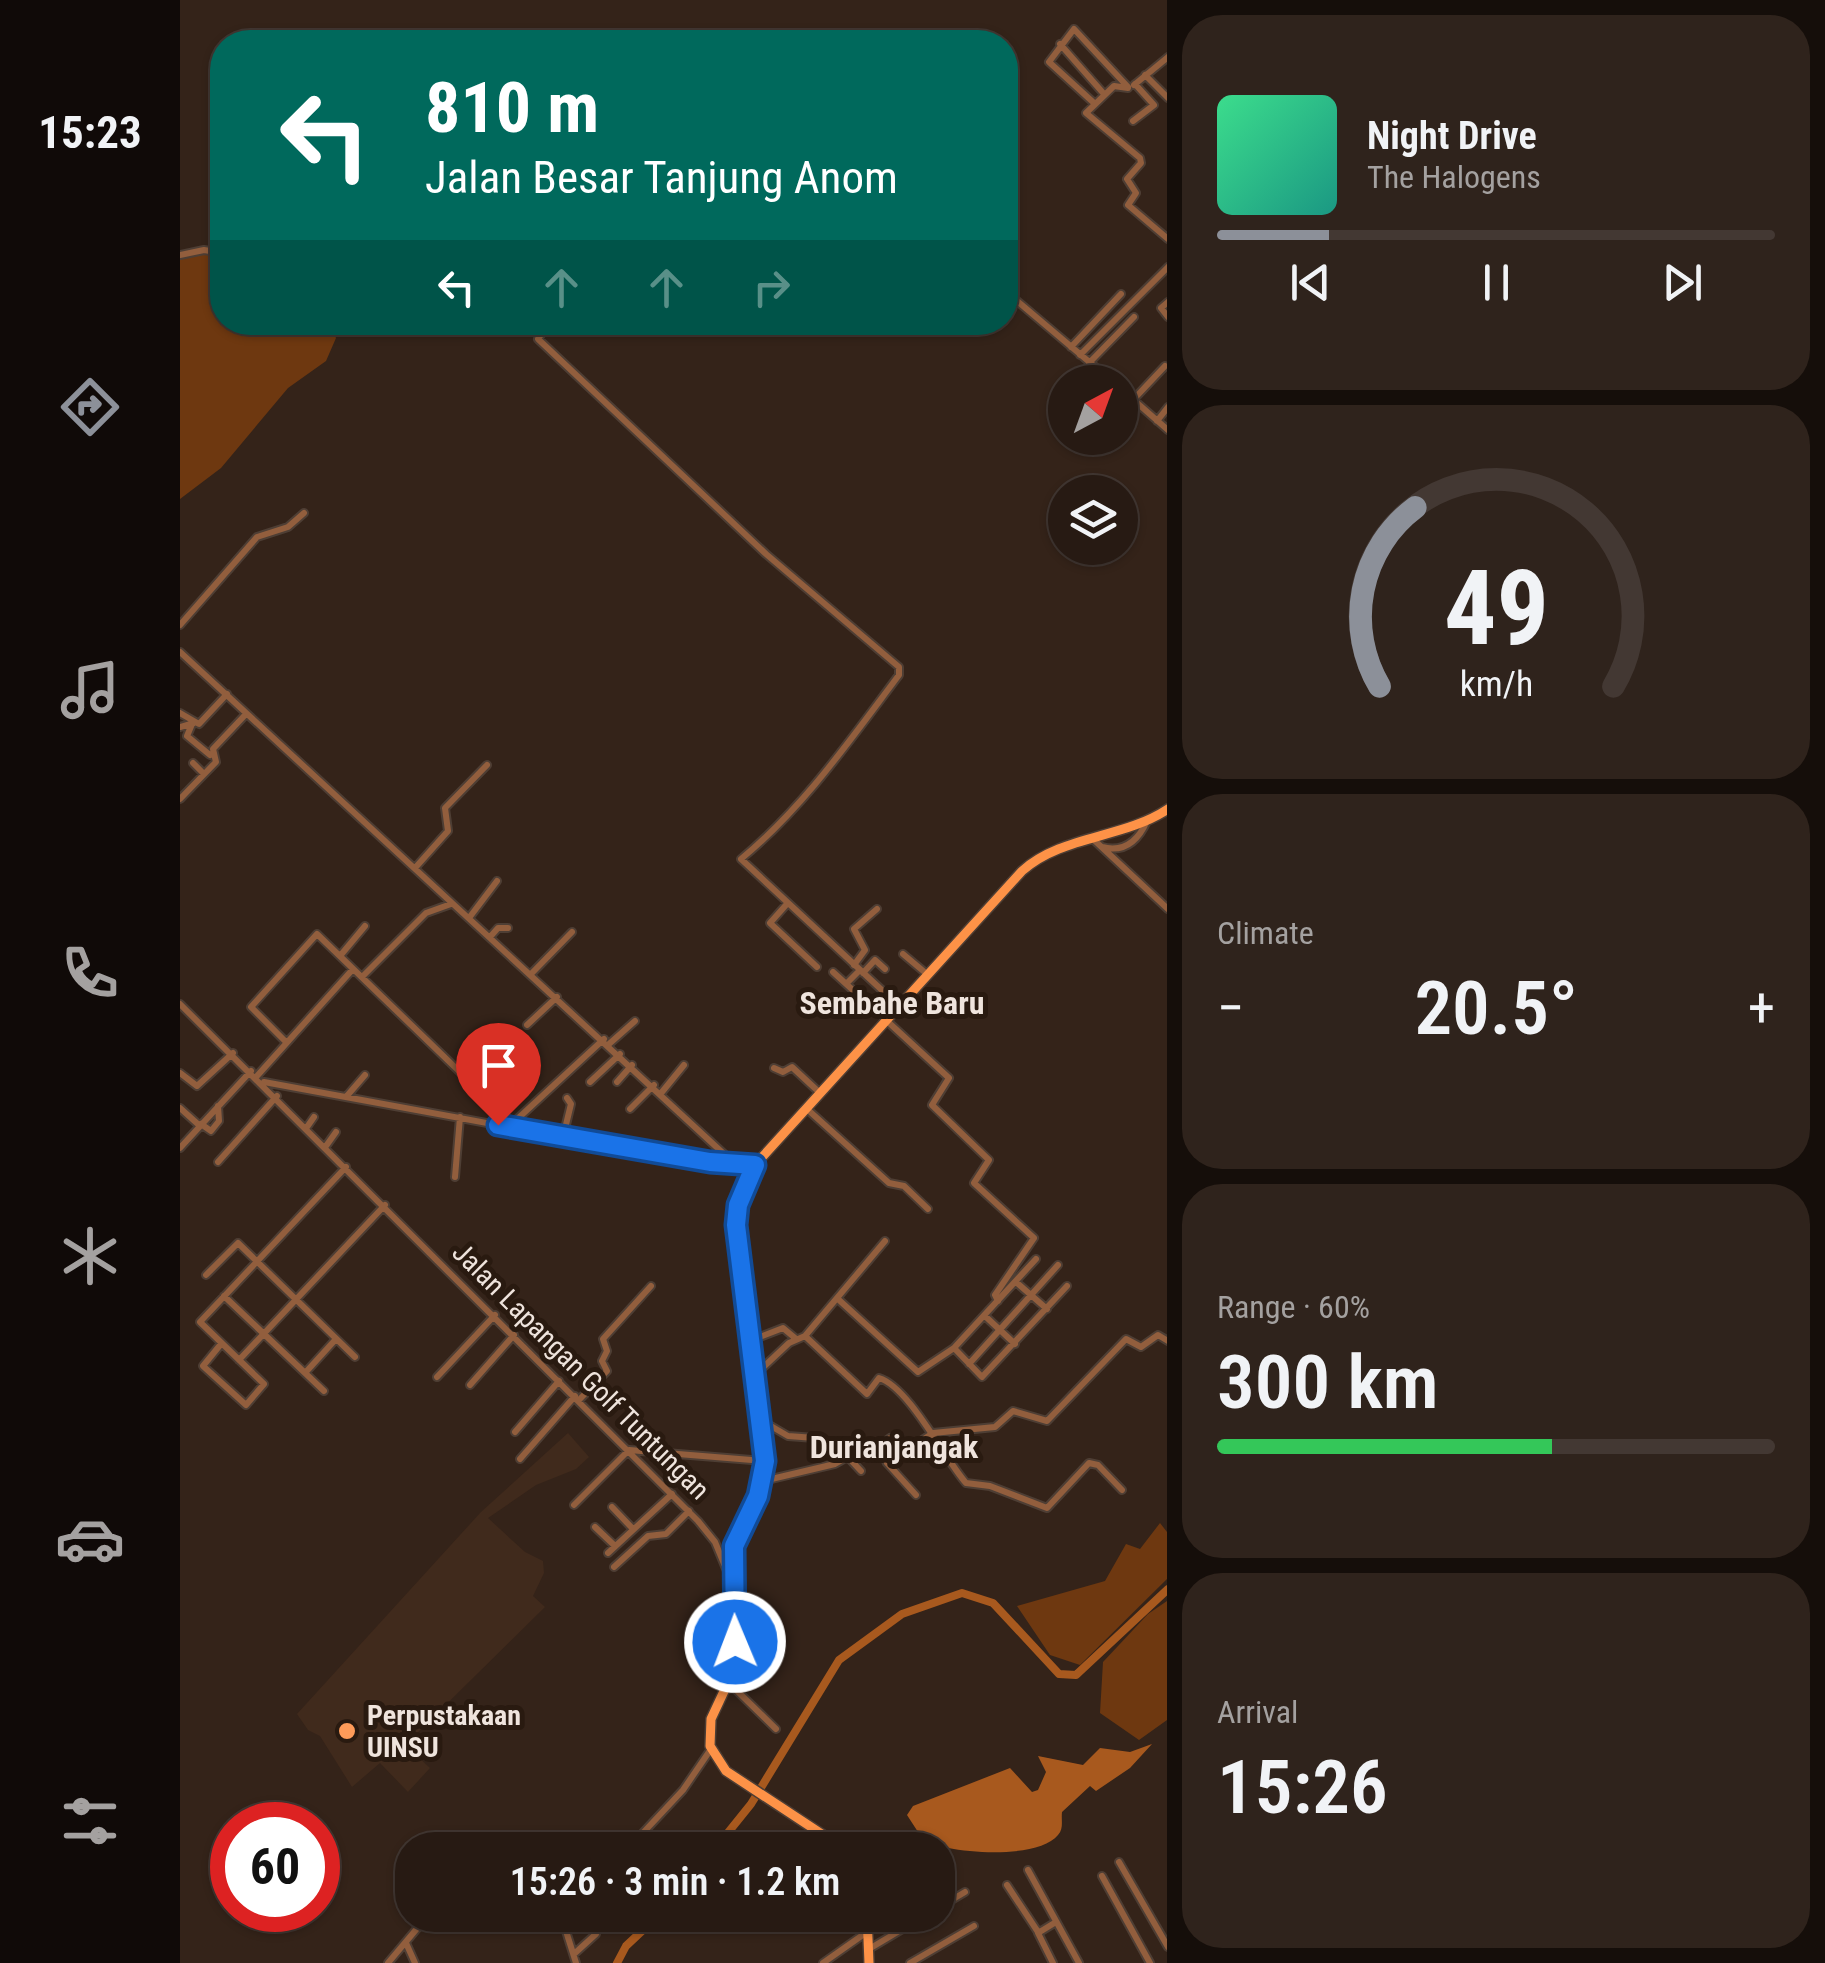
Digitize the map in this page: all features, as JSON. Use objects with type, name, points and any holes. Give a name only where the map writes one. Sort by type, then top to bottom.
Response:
[{"type":"main road","points":[[734,1592],[734,1546],[763,1480],[765,1461],[764,1422],[736,1225],[738,1205],[755,1165],[1037,857],[1096,843],[1167,810]]},
{"type":"main road","name":"Jalan Lapangan Golf Tuntungan","points":[[711,1749],[711,1719],[734,1667],[734,1592]]},
{"type":"main road","points":[[711,1749],[719,1765],[820,1832]]},
{"type":"main road","points":[[868,1932],[868,1963]]},
{"type":"street","points":[[1095,103],[1050,62],[1076,28],[1154,105],[1133,121]]},
{"type":"street","points":[[1060,44],[1104,94]]},
{"type":"street","points":[[1167,58],[1132,86],[1114,86],[1087,114],[1142,162],[1127,179],[1136,193],[1128,205],[1167,239]]},
{"type":"street","points":[[1064,75],[1077,62]]},
{"type":"street","points":[[1145,76],[1167,97]]},
{"type":"street","points":[[1079,89],[1091,78]]},
{"type":"street","points":[[180,255],[210,251]]},
{"type":"street","points":[[1080,355],[1167,267]]},
{"type":"street","points":[[1071,348],[1121,294]]},
{"type":"street","points":[[1018,302],[1092,365]]},
{"type":"street","points":[[1089,363],[1134,317]]},
{"type":"street","points":[[541,335],[538,340],[766,554],[900,667],[899,674],[780,827],[740,859],[900,1007]]},
{"type":"street","points":[[1098,336],[1106,346]]},
{"type":"street","points":[[1138,394],[1165,366]]},
{"type":"street","points":[[1138,405],[1167,429]]},
{"type":"street","points":[[1156,421],[1167,408]]},
{"type":"street","points":[[180,625],[257,538],[288,527],[304,513]]},
{"type":"street","points":[[180,652],[654,1084],[737,1166]]},
{"type":"street","points":[[180,727],[203,721],[227,694]]},
{"type":"street","points":[[180,712],[193,724]]},
{"type":"street","points":[[211,755],[246,714]]},
{"type":"street","points":[[180,799],[216,762],[187,736],[193,724]]},
{"type":"street","points":[[193,763],[204,774]]},
{"type":"street","points":[[415,868],[450,828],[443,819],[445,808],[488,765]]},
{"type":"street","points":[[1096,843],[1123,848],[1136,839],[1147,822]]},
{"type":"street","points":[[1096,843],[1167,909]]},
{"type":"street","points":[[470,918],[497,881]]},
{"type":"street","points":[[362,976],[426,914],[441,904],[453,904]]},
{"type":"street","points":[[786,905],[770,923],[816,967]]},
{"type":"street","points":[[859,969],[865,950],[854,929],[877,908]]},
{"type":"street","points":[[340,956],[365,926]]},
{"type":"street","points":[[490,937],[498,928],[508,928]]},
{"type":"street","points":[[532,973],[572,932]]},
{"type":"street","points":[[286,1042],[251,1008],[314,934],[520,1130]]},
{"type":"street","points":[[903,954],[928,975]]},
{"type":"street","points":[[846,984],[859,969],[875,960],[885,969]]},
{"type":"street","points":[[180,1108],[208,1132],[219,1123],[218,1106],[257,1076],[353,969]]},
{"type":"street","points":[[833,972],[855,992],[844,1005],[849,1012]]},
{"type":"street","points":[[528,1025],[557,997]]},
{"type":"street","name":"Jalan Lapangan Golf Tuntungan","points":[[180,1004],[257,1076],[689,1512],[715,1542],[734,1592]]},
{"type":"street","points":[[180,1022],[190,1013]]},
{"type":"street","points":[[514,1122],[635,1021]]},
{"type":"street","points":[[887,1021],[949,1078],[932,1105],[989,1160],[973,1182],[1034,1238],[996,1295],[998,1302]]},
{"type":"street","points":[[180,1073],[197,1086],[233,1053]]},
{"type":"street","points":[[590,1082],[620,1054]]},
{"type":"street","points":[[617,1082],[632,1065]]},
{"type":"street","points":[[662,1092],[684,1065]]},
{"type":"street","points":[[774,1068],[783,1072],[792,1067],[821,1094]]},
{"type":"street","points":[[346,1098],[365,1075]]},
{"type":"street","points":[[257,1076],[346,1098],[520,1130],[737,1166],[755,1165]]},
{"type":"street","points":[[630,1109],[654,1084]]},
{"type":"street","points":[[218,1162],[277,1096]]},
{"type":"street","points":[[563,1137],[571,1104],[567,1098]]},
{"type":"street","points":[[807,1109],[888,1183],[904,1186],[928,1209]]},
{"type":"street","points":[[307,1127],[314,1117]]},
{"type":"street","points":[[456,1176],[460,1117]]},
{"type":"street","points":[[180,1148],[200,1125]]},
{"type":"street","points":[[326,1146],[336,1132]]},
{"type":"street","points":[[221,1344],[203,1366],[246,1405],[265,1386],[200,1322],[347,1167]]},
{"type":"street","points":[[239,1360],[385,1205]]},
{"type":"street","points":[[757,1373],[795,1338],[805,1336],[839,1300],[885,1240]]},
{"type":"street","points":[[206,1274],[236,1242],[356,1358]]},
{"type":"street","points":[[839,1300],[916,1372],[954,1348],[1036,1259]]},
{"type":"street","points":[[969,1364],[1058,1265]]},
{"type":"street","points":[[1016,1282],[1046,1309]]},
{"type":"street","points":[[520,1460],[607,1370],[602,1361],[607,1351],[603,1339],[651,1286]]},
{"type":"street","points":[[954,1348],[982,1377],[1068,1286]]},
{"type":"street","points":[[224,1296],[324,1391]]},
{"type":"street","points":[[438,1377],[495,1315]]},
{"type":"street","points":[[985,1316],[1015,1344]]},
{"type":"street","points":[[752,1340],[783,1328],[795,1338]]},
{"type":"street","points":[[470,1385],[514,1335]]},
{"type":"street","points":[[805,1336],[867,1394],[879,1378],[885,1379],[933,1432],[966,1483],[990,1486],[1044,1508],[1051,1506],[1089,1463],[1098,1465],[1122,1490]]},
{"type":"street","points":[[878,1446],[890,1438],[906,1451],[933,1432],[995,1427],[1012,1411],[1047,1421],[1126,1339],[1143,1348],[1158,1336],[1167,1340]]},
{"type":"street","points":[[305,1373],[336,1340]]},
{"type":"street","points":[[515,1432],[560,1381]]},
{"type":"street","points":[[764,1422],[788,1436],[815,1438],[846,1454],[860,1471]]},
{"type":"street","points":[[763,1480],[835,1464],[846,1454],[872,1443],[916,1495]]},
{"type":"street","points":[[574,1506],[629,1450],[765,1461]]},
{"type":"street","points":[[595,1527],[611,1549],[672,1494]]},
{"type":"street","points":[[612,1507],[633,1530]]},
{"type":"street","points":[[614,1567],[648,1536],[666,1534],[689,1512]]},
{"type":"street","points":[[729,1682],[776,1729]]},
{"type":"street","points":[[643,1832],[683,1790],[711,1749]]},
{"type":"street","points":[[1120,1862],[1167,1944]]},
{"type":"street","points":[[1028,1870],[1079,1963]]},
{"type":"street","points":[[1102,1876],[1150,1963]]},
{"type":"street","points":[[1007,1885],[1053,1963]]},
{"type":"street","points":[[955,1898],[965,1892]]},
{"type":"street","points":[[1038,1932],[1056,1922]]},
{"type":"street","points":[[910,1963],[974,1926]]},
{"type":"street","points":[[388,1963],[415,1932]]},
{"type":"street","points":[[565,1932],[575,1959],[596,1934]]},
{"type":"street","points":[[823,1963],[867,1932]]},
{"type":"street","points":[[868,1949],[897,1932]]},
{"type":"street","points":[[406,1943],[415,1963]]},
{"type":"shaded area","points":[[210,255],[210,335],[336,338],[326,361],[288,388],[221,468],[180,499],[180,258]]},
{"type":"shaded area","points":[[568,1433],[589,1457],[576,1469],[536,1485],[488,1518],[525,1552],[543,1561],[544,1573],[533,1596],[545,1607],[405,1745],[430,1768],[408,1792],[380,1763],[352,1787],[320,1736],[308,1730],[297,1714],[481,1512]]},
{"type":"shaded area","points":[[1160,1523],[1167,1532],[1167,1579],[1080,1665],[1050,1655],[1017,1606],[1105,1581],[1126,1544],[1140,1549]]},
{"type":"shaded area","points":[[1167,1601],[1167,1720],[1139,1740],[1100,1713],[1103,1662],[1148,1614]]},
{"type":"shaded area","points":[[1152,1744],[1130,1768],[1096,1791],[1090,1786],[1062,1812],[1058,1835],[1030,1849],[955,1849],[955,1832],[918,1832],[907,1815],[913,1806],[1010,1768],[1032,1792],[1038,1790],[1046,1772],[1038,1756],[1083,1765],[1100,1748],[1130,1752]]},
{"type":"waterway","points":[[728,1832],[751,1804],[839,1660],[902,1614],[962,1593],[993,1603],[1059,1674],[1076,1675],[1167,1590]]},
{"type":"waterway","points":[[617,1963],[626,1946],[641,1932]]},
{"type":"place","name":"Perpustakaan UINSU","points":[[347,1731]]},
{"type":"district","name":"Sembahe Baru","points":[[892,1003]]},
{"type":"district","name":"Durianjangak","points":[[894,1447]]},
{"type":"route","points":[[498,1125],[710,1162],[755,1165],[738,1205],[736,1225],[764,1422],[765,1461],[758,1496],[734,1546],[735,1642]]}]
